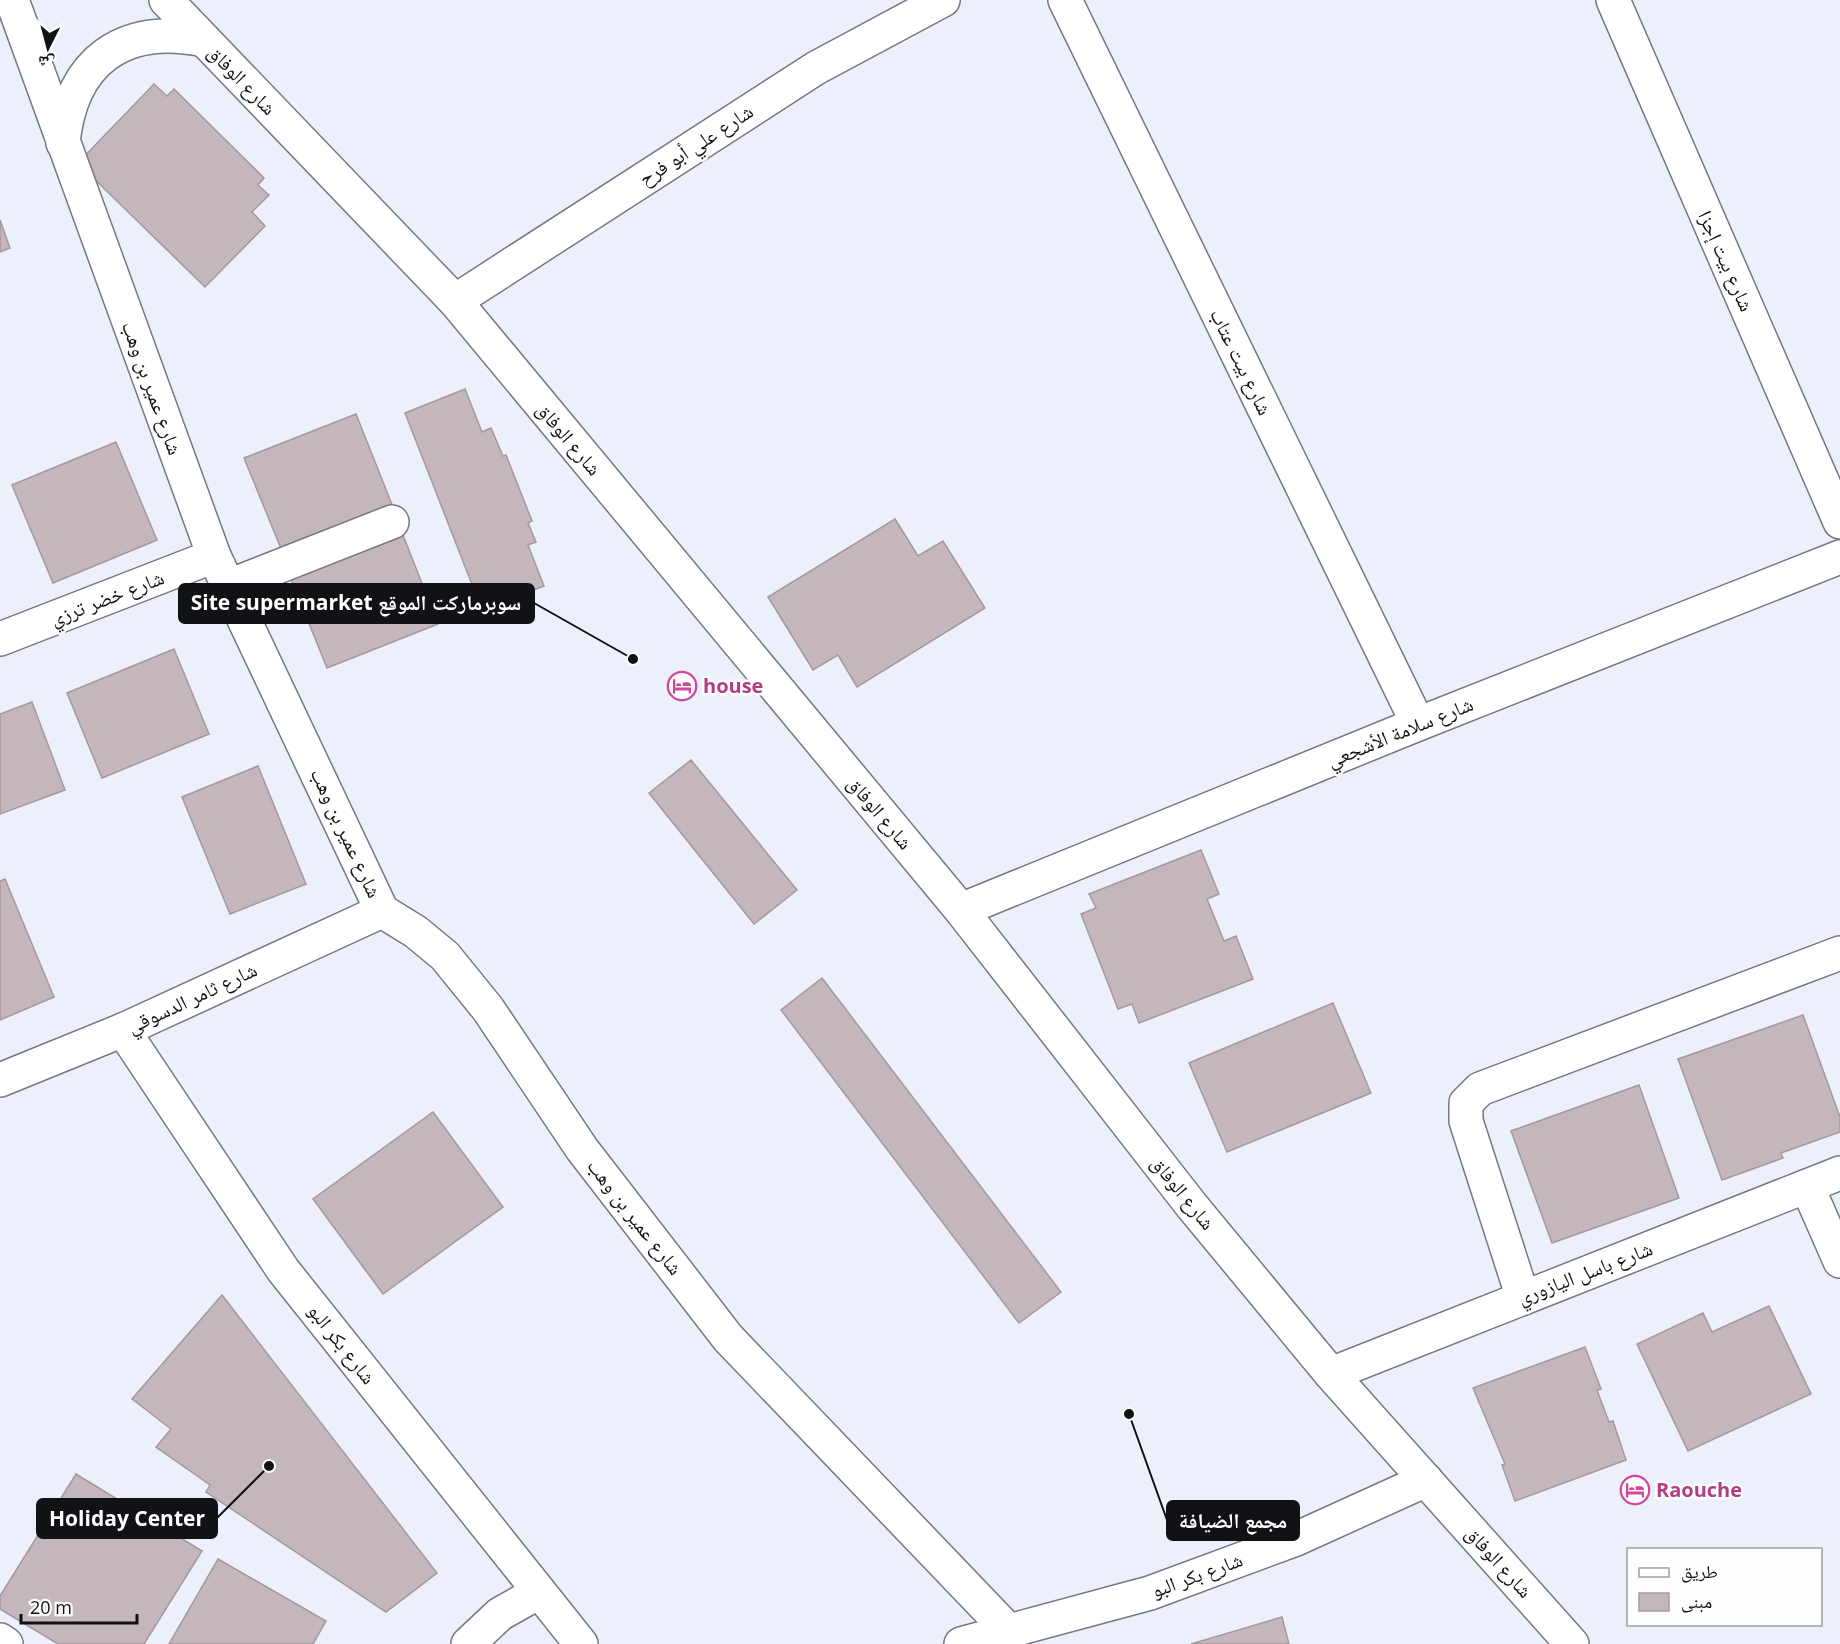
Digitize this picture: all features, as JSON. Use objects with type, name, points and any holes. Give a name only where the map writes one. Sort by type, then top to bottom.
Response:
[{"type":"street","name":"شارع عمير بن وهب","points":[[12,0],[214,556],[382,911],[445,956],[488,1009],[582,1149],[728,1338],[1007,1629]]},
{"type":"street","name":"شارع الوفاق","points":[[166,0],[455,301],[961,910],[1192,1206],[1331,1374],[1572,1644]]},
{"type":"street","name":"شارع علي أبو فرح","points":[[455,301],[816,68],[943,0]]},
{"type":"street","name":"شارع بيت عتاب","points":[[1065,0],[1418,724]]},
{"type":"street","name":"شارع بيت إجزا","points":[[1613,0],[1840,522]]},
{"type":"street","points":[[63,143],[66,114],[77,87],[95,63],[118,47],[146,37],[176,34],[204,40]]},
{"type":"street","points":[[229,586],[392,522]]},
{"type":"street","name":"شارع خضر ترزي","points":[[0,639],[214,556]]},
{"type":"street","name":"شارع سلامة الأشجعي","points":[[961,910],[1418,724],[1840,557]]},
{"type":"street","name":"شارع ثامر الدسوقي","points":[[0,1080],[123,1030],[382,911]]},
{"type":"street","points":[[1522,1298],[1466,1121],[1466,1103],[1480,1089],[1840,953]]},
{"type":"street","name":"شارع بكر البو","points":[[123,1030],[283,1270],[580,1644]]},
{"type":"street","name":"شارع باسل اليازوري","points":[[1331,1374],[1840,1173]]},
{"type":"street","points":[[1807,1186],[1840,1261]]},
{"type":"street","name":"شارع بكر البو","points":[[961,1644],[1007,1629],[1150,1593],[1296,1539],[1425,1480]]},
{"type":"street","points":[[468,1644],[500,1614],[539,1592]]},
{"type":"street","points":[[0,1640],[6,1644]]},
{"type":"building","points":[[154,84],[167,96],[174,89],[264,178],[258,185],[269,195],[252,212],[265,226],[205,287],[78,163]]},
{"type":"building","points":[[0,220],[10,248],[0,252]]},
{"type":"building","points":[[465,389],[482,432],[491,428],[503,456],[506,455],[532,521],[528,523],[536,542],[528,545],[544,586],[482,610],[405,413]]},
{"type":"building","points":[[356,414],[393,507],[282,551],[244,458]]},
{"type":"building","points":[[116,442],[157,540],[53,583],[12,485]]},
{"type":"building","points":[[895,519],[918,556],[943,541],[985,608],[857,687],[838,655],[813,670],[768,597]]},
{"type":"building","points":[[401,530],[438,624],[327,668],[289,574]]},
{"type":"building","points":[[174,649],[209,734],[102,778],[67,693]]},
{"type":"building","points":[[32,702],[65,790],[0,814],[0,714]]},
{"type":"building","points":[[691,760],[797,890],[754,924],[649,793]]},
{"type":"building","points":[[258,766],[306,884],[230,914],[182,797]]},
{"type":"building","points":[[1201,850],[1219,894],[1207,899],[1224,941],[1236,936],[1253,979],[1139,1023],[1132,1004],[1118,1009],[1081,914],[1096,908],[1089,894]]},
{"type":"building","points":[[5,879],[54,997],[0,1020],[0,881]]},
{"type":"building","points":[[822,978],[1061,1292],[1019,1323],[781,1010]]},
{"type":"building","points":[[1333,1003],[1371,1093],[1227,1152],[1189,1063]]},
{"type":"building","points":[[1803,1015],[1840,1117],[1840,1132],[1781,1153],[1783,1158],[1722,1180],[1678,1059]]},
{"type":"building","points":[[1639,1085],[1679,1198],[1552,1243],[1511,1131]]},
{"type":"building","points":[[433,1112],[503,1207],[383,1294],[313,1199]]},
{"type":"building","points":[[222,1295],[437,1573],[386,1612],[206,1492],[210,1485],[156,1447],[171,1429],[132,1399]]},
{"type":"building","points":[[1769,1306],[1811,1394],[1688,1451],[1637,1344],[1703,1313],[1712,1332]]},
{"type":"building","points":[[1585,1347],[1601,1389],[1597,1390],[1609,1422],[1613,1421],[1626,1460],[1515,1501],[1502,1465],[1505,1464],[1473,1388]]},
{"type":"building","points":[[76,1474],[202,1551],[144,1644],[58,1644],[0,1609],[0,1596]]},
{"type":"building","points":[[218,1559],[326,1621],[313,1644],[169,1644]]},
{"type":"building","points":[[1282,1617],[1289,1644],[1191,1644]]},
{"type":"place","name":"Site supermarket سوبرماركت الموقع","points":[[633,659]]},
{"type":"place","name":"house","points":[[682,686]]},
{"type":"place","name":"مجمع الضيافة","points":[[1129,1414]]},
{"type":"place","name":"Holiday Center","points":[[269,1466]]},
{"type":"place","name":"Raouche","points":[[1635,1490]]}]
